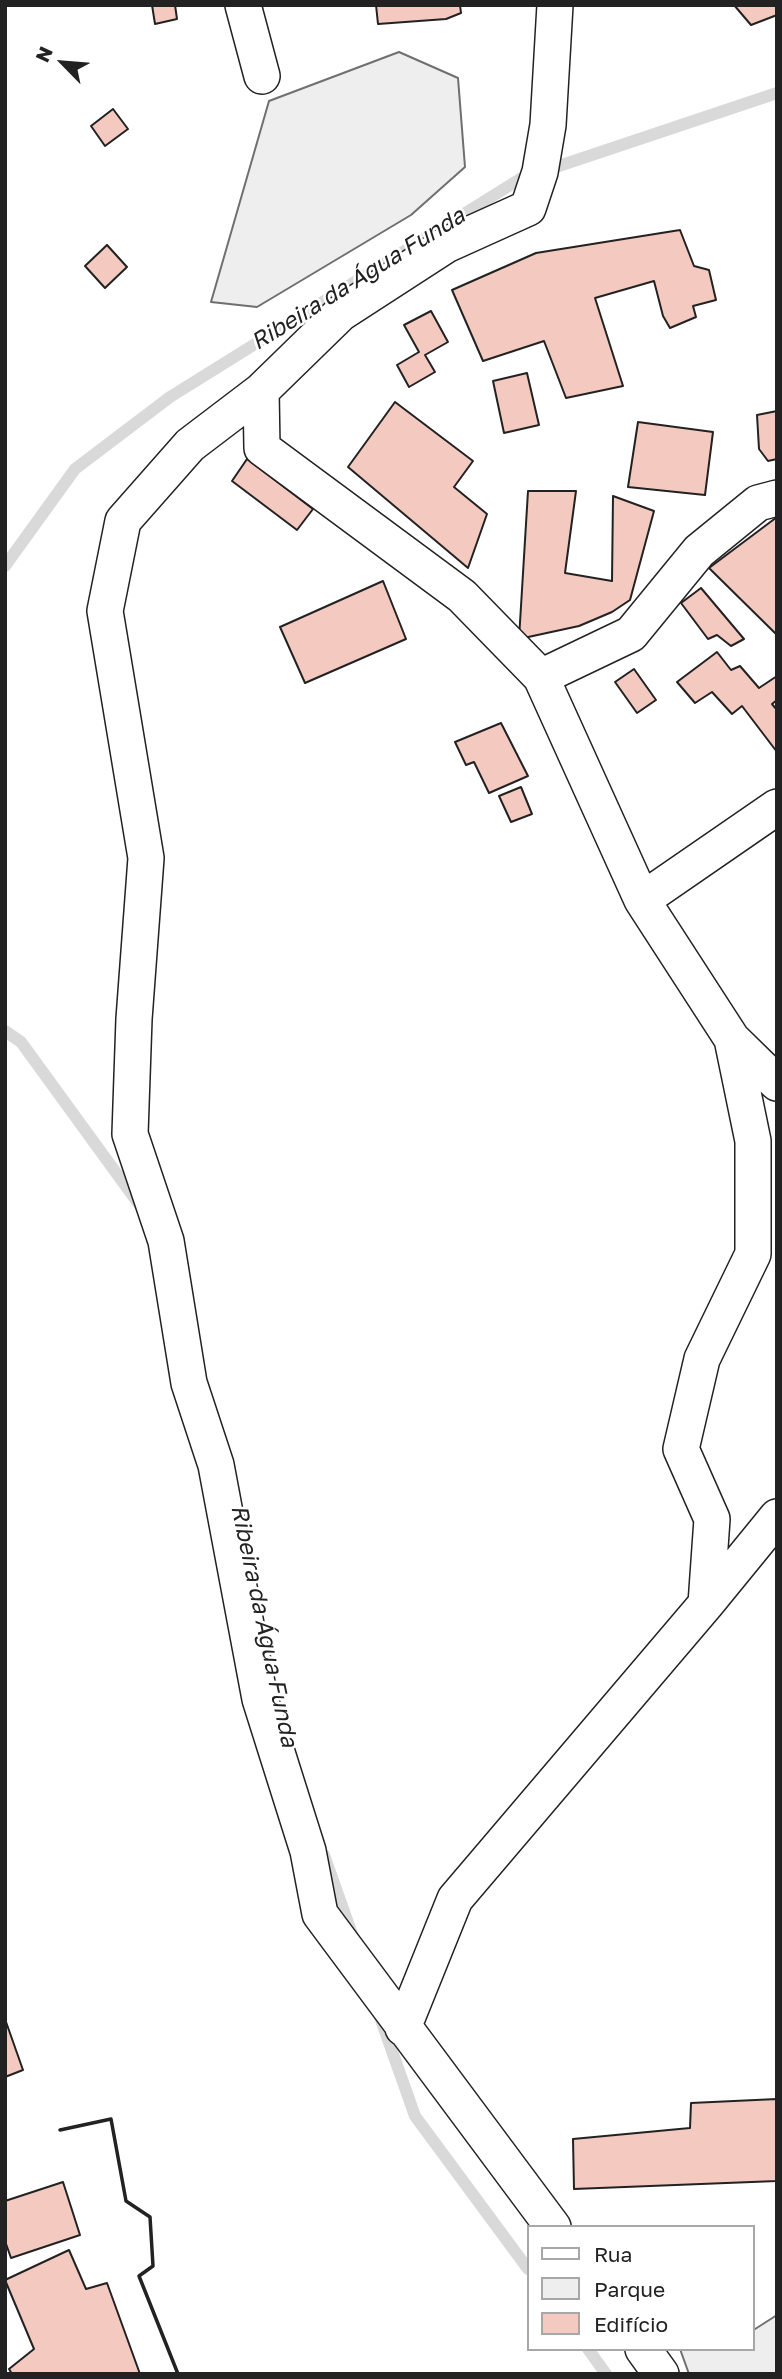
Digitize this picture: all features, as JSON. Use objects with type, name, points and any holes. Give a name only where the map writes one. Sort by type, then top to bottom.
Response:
[{"type":"street","points":[[243,5],[262,76]]},
{"type":"street","points":[[551,2225],[320,1914],[308,1851],[260,1699],[216,1465],[189,1383],[166,1241],[130,1133],[134,1019],[146,858],[105,611],[123,521],[190,445],[261,391],[341,313],[446,245],[528,208],[540,172],[548,125],[555,5]]},
{"type":"street","points":[[261,391],[262,447],[462,596],[541,677],[642,900],[732,1039],[777,1083]]},
{"type":"street","points":[[541,677],[631,634],[699,551],[758,503],[777,498]]},
{"type":"street","points":[[642,900],[777,807]]},
{"type":"street","points":[[706,1604],[712,1519],[681,1449],[702,1359],[753,1254],[753,1141],[732,1039]]},
{"type":"street","points":[[403,2028],[455,1899],[777,1517]]},
{"type":"street","points":[[644,2351],[661,2374]]},
{"type":"green space","points":[[399,52],[458,78],[465,167],[411,215],[257,307],[211,302],[269,101]]},
{"type":"green space","points":[[777,2315],[777,2374],[689,2374],[681,2351],[754,2351],[754,2330]]},
{"type":"building","points":[[152,5],[175,5],[177,19],[155,24]]},
{"type":"building","points":[[376,5],[460,5],[461,13],[446,19],[378,24]]},
{"type":"building","points":[[734,5],[777,5],[777,15],[751,25]]},
{"type":"building","points":[[113,109],[128,129],[105,146],[91,126]]},
{"type":"building","points":[[680,230],[694,266],[709,270],[716,300],[693,306],[696,317],[670,328],[663,316],[654,281],[595,298],[623,386],[566,398],[544,341],[483,361],[452,290],[536,253]]},
{"type":"building","points":[[107,245],[127,267],[105,288],[85,266]]},
{"type":"building","points":[[431,311],[448,342],[425,355],[435,372],[409,387],[397,365],[419,352],[404,325]]},
{"type":"building","points":[[527,373],[539,425],[504,433],[493,381]]},
{"type":"building","points":[[395,402],[473,461],[454,487],[487,514],[468,568],[348,467]]},
{"type":"building","points":[[777,411],[777,459],[768,461],[759,449],[757,415]]},
{"type":"building","points":[[638,422],[713,432],[705,495],[628,487]]},
{"type":"building","points":[[247,459],[313,509],[297,530],[232,481]]},
{"type":"building","points":[[528,491],[576,491],[565,573],[612,581],[613,496],[654,511],[630,600],[612,612],[579,626],[519,639]]},
{"type":"building","points":[[777,517],[777,635],[709,568]]},
{"type":"building","points":[[383,581],[406,639],[305,683],[280,627]]},
{"type":"building","points":[[701,588],[744,639],[731,646],[717,635],[708,639],[681,603]]},
{"type":"building","points":[[717,652],[731,670],[740,666],[759,688],[777,676],[777,700],[772,704],[777,710],[777,752],[742,706],[732,714],[712,692],[695,703],[677,682]]},
{"type":"building","points":[[634,669],[656,700],[637,713],[615,682]]},
{"type":"building","points":[[501,723],[528,776],[489,793],[474,762],[466,765],[455,742]]},
{"type":"building","points":[[521,787],[532,814],[511,822],[499,796]]},
{"type":"building","points":[[5,2019],[23,2070],[5,2077]]},
{"type":"building","points":[[777,2099],[777,2181],[574,2189],[573,2139],[690,2128],[691,2103]]},
{"type":"building","points":[[63,2182],[80,2235],[11,2258],[5,2241],[5,2201]]},
{"type":"building","points":[[69,2250],[86,2289],[107,2283],[140,2374],[12,2374],[9,2369],[34,2349],[5,2280]]},
{"type":"waterway","name":"Ribeira da Água Funda","points":[[5,566],[75,469],[170,397],[520,179],[777,93]]},
{"type":"waterway","name":"Ribeira da Água Funda","points":[[5,1031],[21,1042],[141,1207]]},
{"type":"waterway","name":"Ribeira da Água Funda","points":[[324,1855],[353,1937]]},
{"type":"waterway","name":"Ribeira da Água Funda","points":[[380,2017],[415,2116],[526,2266]]},
{"type":"waterway","name":"Ribeira da Água Funda","points":[[589,2351],[606,2374]]},
{"type":"wall","points":[[60,2130],[111,2119],[126,2201],[150,2217],[153,2266],[139,2276],[178,2374]]}]
